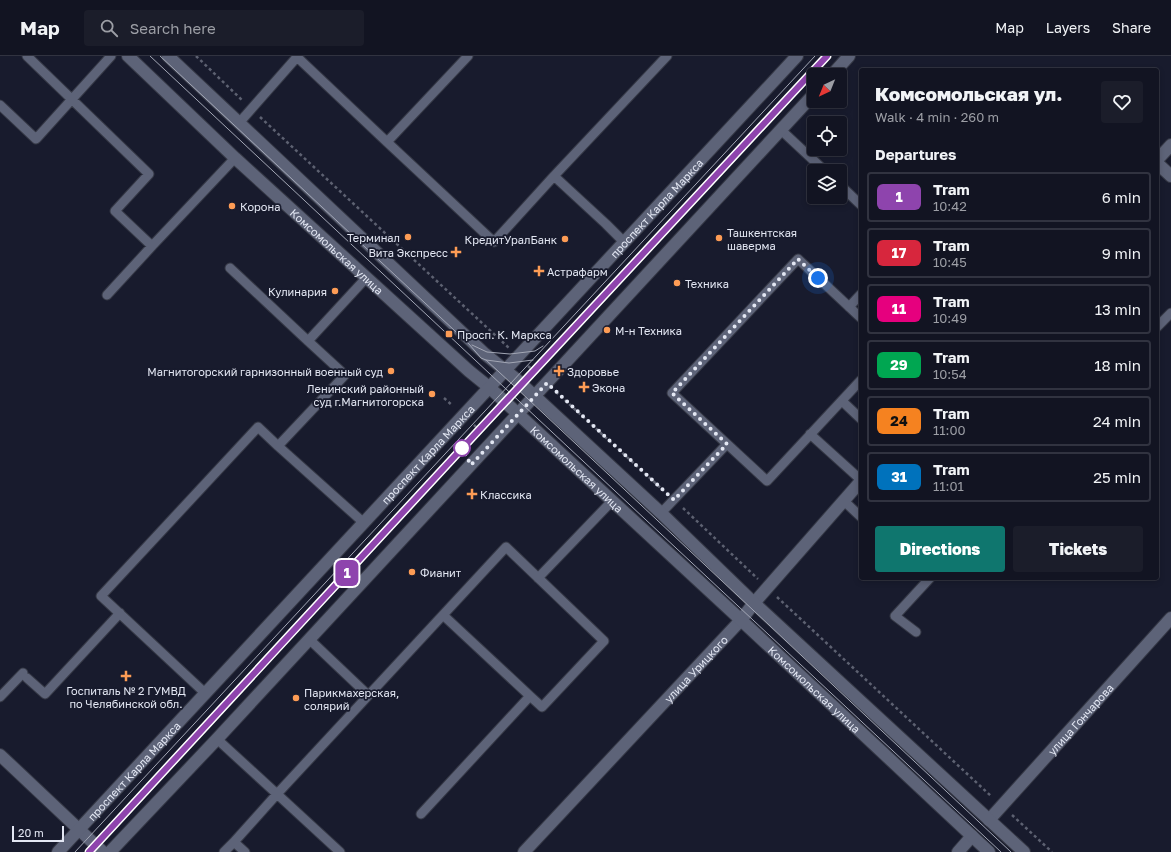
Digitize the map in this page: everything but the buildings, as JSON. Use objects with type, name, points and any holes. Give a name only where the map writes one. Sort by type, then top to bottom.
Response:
[{"type":"main road","name":"Комсомольская улица","points":[[128,56],[235,158],[469,371],[490,388],[989,852]]},
{"type":"main road","name":"Комсомольская улица","points":[[168,56],[485,354],[506,370],[535,396],[661,513],[754,603],[1024,852]]},
{"type":"main road","name":"проспект Карла Маркса","points":[[58,852],[797,56]]},
{"type":"main road","points":[[838,68],[849,56]]},
{"type":"main road","points":[[110,852],[217,739],[807,102]]},
{"type":"main road","points":[[1159,158],[1171,145]]},
{"type":"main road","points":[[1159,166],[1171,176]]},
{"type":"main road","name":"улица Урицкого","points":[[524,852],[741,620],[754,603],[859,483]]},
{"type":"main road","name":"улица Гончарова","points":[[989,820],[1171,618]]},
{"type":"main road","points":[[0,755],[103,852]]},
{"type":"main road","points":[[958,852],[972,836]]},
{"type":"lane","points":[[27,56],[149,174],[115,211],[152,246]]},
{"type":"lane","points":[[0,105],[36,139],[111,56]]},
{"type":"lane","points":[[387,142],[468,56]]},
{"type":"lane","points":[[239,122],[297,57],[494,242],[667,56]]},
{"type":"lane","points":[[781,130],[817,164]]},
{"type":"lane","points":[[107,295],[235,158]]},
{"type":"lane","points":[[554,176],[624,242]]},
{"type":"lane","points":[[847,192],[859,203]]},
{"type":"lane","points":[[859,316],[798,259],[672,393],[767,481],[859,382]]},
{"type":"lane","points":[[230,268],[345,375],[278,446]]},
{"type":"lane","points":[[308,341],[366,277]]},
{"type":"lane","points":[[849,307],[859,296]]},
{"type":"lane","points":[[1159,325],[1171,313]]},
{"type":"lane","points":[[842,401],[859,417]]},
{"type":"lane","points":[[205,693],[101,596],[258,427],[364,523]]},
{"type":"lane","points":[[810,434],[859,479]]},
{"type":"lane","points":[[661,513],[727,444]]},
{"type":"lane","points":[[843,500],[859,515]]},
{"type":"lane","points":[[538,578],[612,501]]},
{"type":"lane","points":[[224,852],[368,695],[506,547],[604,641],[542,707],[443,615]]},
{"type":"lane","points":[[916,632],[895,616],[927,580]]},
{"type":"lane","points":[[0,697],[25,675],[44,694],[120,613]]},
{"type":"lane","points":[[309,639],[368,695]]},
{"type":"lane","points":[[421,814],[530,696]]},
{"type":"lane","points":[[217,739],[340,852]]},
{"type":"lane","points":[[234,842],[245,852]]},
{"type":"path","points":[[196,56],[1052,852]]},
{"type":"tram line","points":[[150,56],[1001,852]]},
{"type":"tram line","points":[[160,56],[469,344],[481,358],[486,360],[512,384],[1011,852]]},
{"type":"tram line","points":[[75,852],[815,56]]},
{"type":"tram line","points":[[89,852],[827,56]]},
{"type":"tram line","name":"1","points":[[89,852],[827,56]]},
{"type":"tram line","points":[[472,345],[487,352],[510,354],[535,351],[543,346]]},
{"type":"tram line","points":[[486,360],[509,363],[533,360]]},
{"type":"place","name":"Корона","points":[[232,206]]},
{"type":"place","name":"Терминал","points":[[408,237]]},
{"type":"place","name":"Ташкентская шаверма","points":[[719,238]]},
{"type":"place","name":"КредитУралБанк","points":[[565,239]]},
{"type":"place","name":"Вита Экспресс","points":[[456,252]]},
{"type":"place","name":"Астрафарм","points":[[539,271]]},
{"type":"place","name":"Техника","points":[[677,283]]},
{"type":"place","name":"Кулинария","points":[[335,291]]},
{"type":"place","name":"М-н Техника","points":[[607,330]]},
{"type":"place","name":"Просп. К. Маркса","points":[[449,334]]},
{"type":"place","name":"Магнитогорский гарнизонный военный суд","points":[[391,371]]},
{"type":"place","name":"Здоровье","points":[[559,371]]},
{"type":"place","name":"Экона","points":[[584,387]]},
{"type":"place","name":"Ленинский районный суд г.Магнитогорска","points":[[432,394]]},
{"type":"place","name":"Классика","points":[[472,494]]},
{"type":"place","name":"Фианит","points":[[412,572]]},
{"type":"place","name":"Госпиталь № 2 ГУМВД по Челябинской обл.","points":[[126,676]]},
{"type":"place","name":"Парикмахерская, солярий","points":[[296,698]]},
{"type":"route","points":[[462,448],[471,465],[547,383],[674,500],[727,444],[672,393],[798,259],[818,278]]}]
